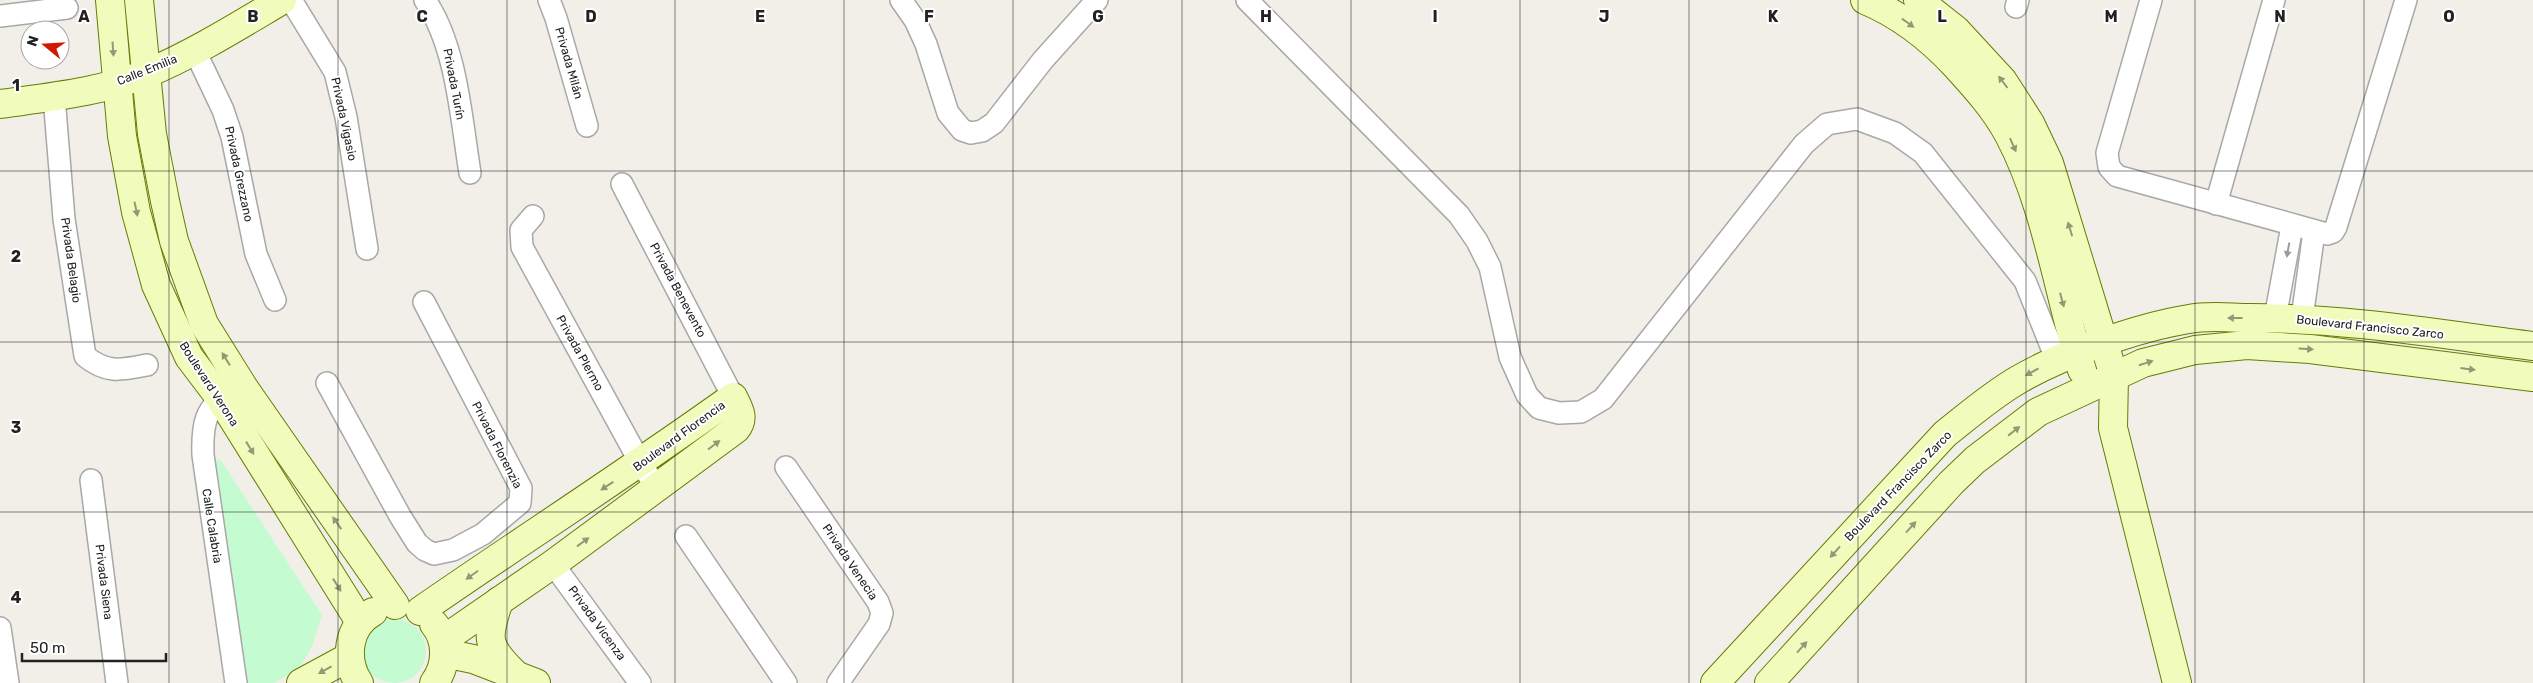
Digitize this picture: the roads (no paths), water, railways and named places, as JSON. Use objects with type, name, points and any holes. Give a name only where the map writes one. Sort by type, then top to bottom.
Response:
[{"type":"street","name":"Boulevard Verona","points":[[110,0],[122,136],[136,212],[156,285],[189,357],[232,393],[408,608],[434,623],[444,647]]},
{"type":"street","name":"Boulevard Verona","points":[[139,0],[148,73],[152,134],[174,241],[204,324],[232,393],[360,622]]},
{"type":"street","name":"Calle Emilia","points":[[0,104],[54,97],[116,84],[148,73],[195,51],[282,0]]},
{"type":"street","name":"Privada Vigasio","points":[[291,0],[335,72],[346,117],[367,249]]},
{"type":"street","name":"Privada Turín","points":[[425,0],[443,34],[451,63],[470,173]]},
{"type":"street","name":"Privada Milán","points":[[549,0],[588,126]]},
{"type":"street","points":[[901,0],[915,20],[926,44],[948,113],[962,130],[972,133],[982,131],[994,123],[1043,60],[1097,0]]},
{"type":"street","points":[[1247,0],[1459,215],[1477,241],[1490,267],[1510,357],[1527,395],[1539,408],[1559,413],[1581,412],[1603,399],[1804,144],[1827,124],[1857,119],[1895,133],[1923,153],[2025,281],[2067,357],[2101,382]]},
{"type":"street","points":[[1865,0],[1905,21],[1940,48],[1984,96],[2009,135],[2028,180],[2067,357]]},
{"type":"street","points":[[1918,0],[1956,30],[2003,81],[2030,123],[2049,163],[2104,343],[2101,382],[2177,683]]},
{"type":"street","points":[[2151,0],[2107,153],[2109,167],[2117,176],[2292,226],[2327,234],[2333,232],[2336,227],[2406,0]]},
{"type":"street","points":[[2216,204],[2274,0]]},
{"type":"street","points":[[0,16],[67,8]]},
{"type":"street","name":"Privada Grezzano","points":[[195,51],[224,110],[236,153],[256,254],[275,300]]},
{"type":"street","name":"Privada Belagio","points":[[54,97],[64,219],[84,356],[98,366],[117,370],[148,366]]},
{"type":"street","name":"Privada Benevento","points":[[622,184],[733,397]]},
{"type":"street","name":"Privada Plermo","points":[[533,216],[521,230],[522,247],[641,464],[657,488]]},
{"type":"street","points":[[2275,318],[2292,226]]},
{"type":"street","points":[[2302,318],[2314,232]]},
{"type":"street","name":"Privada Florenzia","points":[[327,383],[400,516],[417,542],[425,550],[434,554],[444,553],[483,534],[520,503],[520,488],[424,302]]},
{"type":"street","name":"Boulevard Francisco Zarco","points":[[1715,683],[1946,434],[2017,380],[2067,357],[2104,343],[2191,318],[2302,318],[2533,346]]},
{"type":"street","points":[[1769,683],[1951,483],[1975,460],[2038,412],[2143,363],[2195,350],[2246,346],[2310,349],[2533,377]]},
{"type":"street","name":"Calle Calabria","points":[[232,393],[205,418],[202,455],[236,683]]},
{"type":"street","name":"Boulevard Florencia","points":[[360,622],[376,610],[408,608],[498,556],[641,464],[733,397],[741,415],[740,424],[736,429],[553,564],[499,601],[444,647]]},
{"type":"street","name":"Privada Venecia","points":[[786,467],[878,602],[882,613],[879,624],[838,683]]},
{"type":"street","name":"Privada Siena","points":[[91,480],[117,683]]},
{"type":"street","points":[[483,534],[498,556]]},
{"type":"street","points":[[686,536],[786,683]]},
{"type":"street","name":"Privada Vicenza","points":[[553,564],[640,683]]},
{"type":"street","points":[[499,601],[489,639],[497,657],[525,679]]},
{"type":"street","points":[[359,683],[353,673],[349,657],[351,638],[360,622]]},
{"type":"street","points":[[0,628],[8,683]]},
{"type":"street","points":[[434,683],[442,668],[444,647],[525,679]]},
{"type":"street","points":[[301,683],[349,657]]}]
